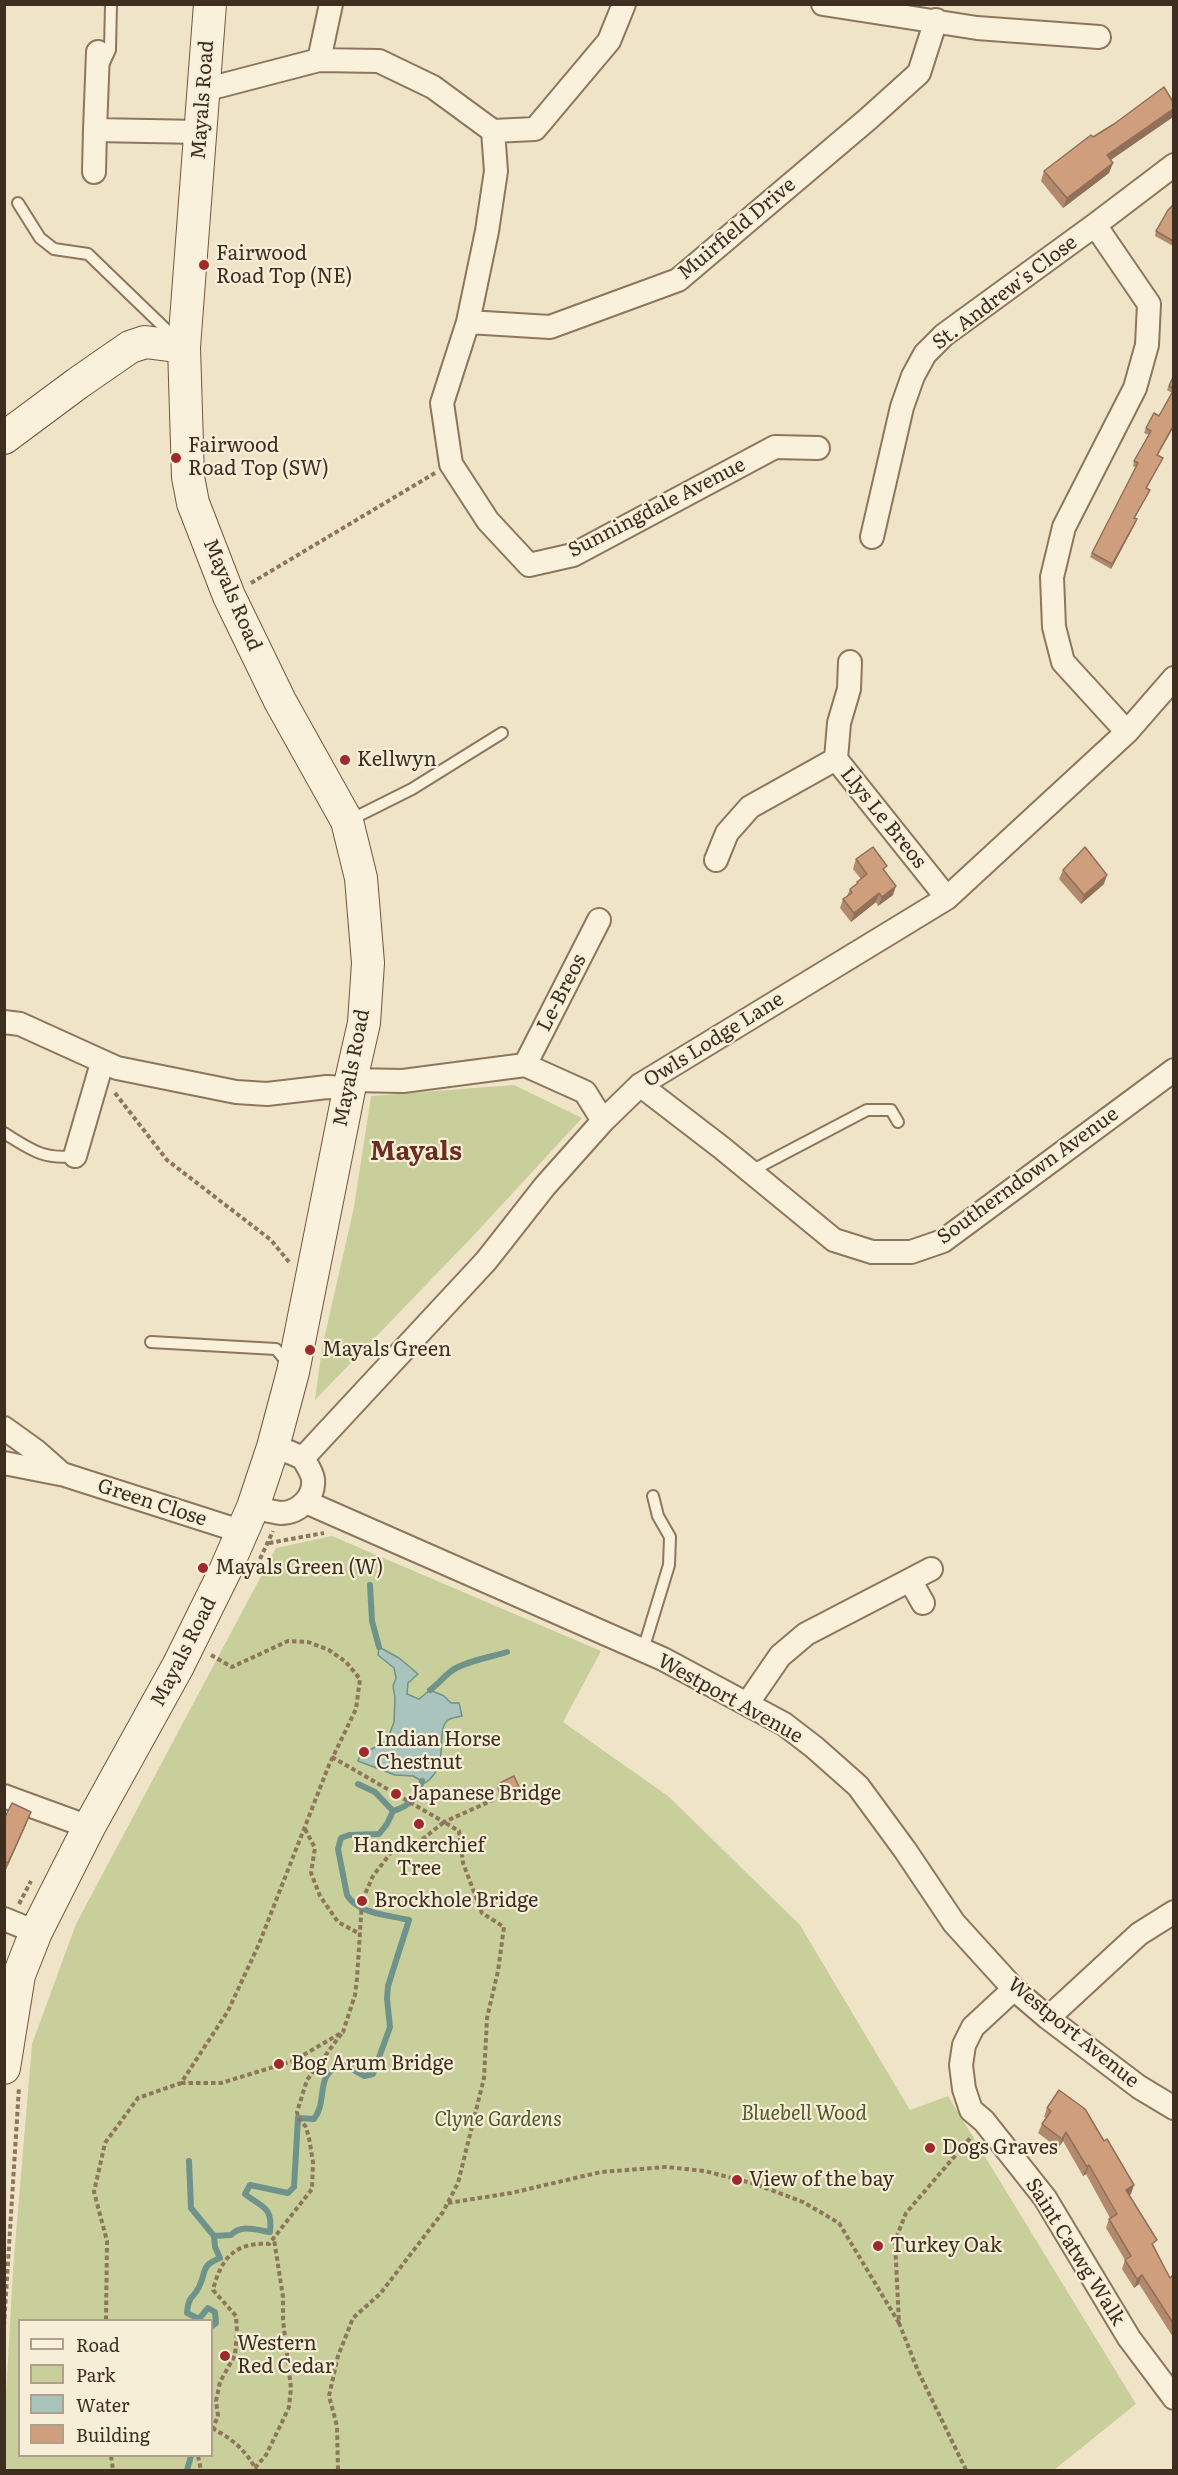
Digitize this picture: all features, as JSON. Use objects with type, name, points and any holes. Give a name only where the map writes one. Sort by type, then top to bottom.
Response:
[{"type":"main road","name":"Mayals Road","points":[[12,2077],[19,1975],[17,1924],[89,1827],[254,1527],[293,1372],[364,1023],[368,963],[361,878],[346,821],[280,701],[229,596],[193,503],[188,477],[184,347],[210,4]]},
{"type":"main road","points":[[4,438],[78,382],[130,347],[145,342],[184,347]]},
{"type":"street","points":[[319,60],[331,4]]},
{"type":"street","points":[[204,90],[319,60],[378,61],[433,87],[493,131],[535,129],[609,41],[624,4]]},
{"type":"street","points":[[823,4],[977,27],[1099,37]]},
{"type":"street","name":"Muirfield Drive","points":[[468,322],[550,327],[678,280],[919,73],[936,20]]},
{"type":"street","points":[[94,172],[98,61]]},
{"type":"street","points":[[95,130],[200,132]]},
{"type":"street","name":"Sunningdale Avenue","points":[[493,131],[496,171],[487,231],[468,322],[442,403],[451,464],[488,521],[529,566],[573,555],[775,447],[818,448]]},
{"type":"street","name":"St. Andrew's Close","points":[[872,537],[902,407],[913,376],[925,354],[944,335],[1173,165]]},
{"type":"street","name":"St. Andrew's Close","points":[[1095,225],[1149,304],[1147,345],[1135,388],[1064,527],[1052,577],[1054,627],[1063,662],[1127,732]]},
{"type":"street","name":"Llys Le Breos","points":[[850,662],[849,688],[839,723],[836,759],[947,898]]},
{"type":"street","name":"Owls Lodge Lane","points":[[303,1458],[486,1261],[545,1186],[603,1121],[640,1085],[947,898],[1127,732],[1173,678]]},
{"type":"street","points":[[716,860],[727,833],[750,807],[836,759]]},
{"type":"street","name":"Le-Breos","points":[[525,1065],[599,921]]},
{"type":"street","points":[[5,1021],[20,1024],[109,1065],[236,1092],[267,1094],[350,1084],[403,1081],[525,1065],[585,1092],[603,1121]]},
{"type":"street","points":[[75,1156],[109,1065]]},
{"type":"street","name":"Southerndown Avenue","points":[[640,1085],[834,1240],[872,1252],[910,1252],[943,1242],[1173,1070]]},
{"type":"street","name":"Green Close","points":[[4,1428],[36,1451],[62,1474]]},
{"type":"street","points":[[273,1447],[303,1458],[313,1478],[306,1502]]},
{"type":"street","name":"Green Close","points":[[4,1463],[62,1474],[254,1527],[280,1513],[296,1510],[306,1502]]},
{"type":"street","name":"Westport Avenue","points":[[306,1502],[643,1650],[784,1724],[858,1786],[954,1923],[1014,1989],[1048,2018],[1139,2087],[1173,2108]]},
{"type":"street","points":[[747,1704],[780,1656],[806,1634],[931,1569]]},
{"type":"street","points":[[910,1580],[923,1603]]},
{"type":"street","points":[[4,1796],[89,1827]]},
{"type":"street","points":[[1048,2018],[1139,1934],[1173,1912]]},
{"type":"street","name":"Saint Catwg Walk","points":[[1014,1989],[973,2027],[964,2045],[961,2065],[964,2089],[971,2110],[984,2121],[1045,2198],[1129,2337],[1173,2398]]},
{"type":"lane","points":[[98,61],[104,63],[110,50],[111,4]]},
{"type":"lane","points":[[18,203],[40,238],[54,249],[87,254],[184,347]]},
{"type":"lane","points":[[346,821],[412,789],[502,733]]},
{"type":"lane","points":[[750,1172],[867,1110],[891,1110],[897,1122]]},
{"type":"lane","points":[[4,1133],[44,1156],[57,1158],[75,1156]]},
{"type":"lane","points":[[151,1342],[276,1349],[293,1372]]},
{"type":"lane","points":[[643,1650],[669,1565],[670,1537],[658,1516],[653,1496]]},
{"type":"path","points":[[229,596],[451,464]]},
{"type":"path","points":[[109,1065],[110,1088],[167,1160],[271,1240],[293,1267],[296,1256]]},
{"type":"path","points":[[254,1527],[334,1531],[339,1534],[345,1519]]},
{"type":"path","points":[[181,2083],[228,2011],[259,1944],[332,1757],[356,1709],[360,1678],[346,1662],[329,1650],[308,1642],[288,1641],[232,1666],[202,1650]]},
{"type":"path","points":[[332,1757],[459,1831],[463,1863],[482,1912],[504,1926],[498,1971],[487,2018],[484,2078],[458,2182],[443,2212],[380,2295],[353,2318],[338,2356],[329,2396],[337,2426],[338,2470]]},
{"type":"path","points":[[213,2427],[218,2416],[216,2401],[220,2382],[234,2355],[237,2332],[236,2316],[213,2290],[216,2277],[228,2255],[244,2245],[269,2244],[312,2189],[314,2170],[309,2138],[306,2127],[298,2118],[297,2112],[307,2080],[343,2032],[355,1995],[362,1901],[373,1876],[393,1850],[424,1838],[444,1822],[493,1800]]},
{"type":"path","points":[[304,1828],[315,1848],[311,1873],[320,1896],[338,1922],[360,1934]]},
{"type":"path","points":[[17,1924],[34,1877]]},
{"type":"path","points":[[106,2319],[107,2241],[93,2192],[105,2143],[138,2098],[181,2083],[221,2083],[293,2061],[343,2032]]},
{"type":"path","points":[[4,2326],[12,2077]]},
{"type":"path","points":[[898,2323],[895,2241],[906,2213],[984,2121]]},
{"type":"path","points":[[448,2203],[511,2193],[601,2172],[666,2166],[705,2171],[754,2184],[803,2202],[839,2223],[898,2323],[966,2470]]},
{"type":"path","points":[[213,2429],[226,2435],[240,2448],[250,2458],[255,2469],[266,2455],[289,2407],[291,2388],[283,2320],[283,2298],[274,2238]]},
{"type":"green space","points":[[514,1085],[582,1118],[474,1235],[315,1400],[322,1348],[354,1207],[371,1096]]},
{"type":"green space","name":"Clyne Gardens","points":[[332,1536],[601,1651],[563,1722],[668,1796],[800,1925],[910,2110],[948,2096],[1136,2404],[1054,2470],[5,2470],[5,2414],[13,2269],[32,2044],[76,1924],[276,1548]]},
{"type":"water","points":[[379,1647],[399,1658],[418,1674],[408,1683],[407,1694],[419,1699],[430,1690],[444,1696],[451,1703],[459,1703],[462,1716],[449,1719],[444,1725],[438,1767],[425,1783],[413,1776],[395,1775],[358,1761],[360,1755],[387,1741],[394,1722],[393,1686],[396,1678],[394,1668],[378,1655]]},
{"type":"building","points":[[1164,87],[1173,102],[1173,109],[1107,155],[1113,163],[1067,198],[1044,171],[1091,135],[1093,137],[1114,124]]},
{"type":"building","points":[[1173,205],[1173,241],[1156,231]]},
{"type":"building","points":[[1173,391],[1173,426],[1157,455],[1163,458],[1146,488],[1150,490],[1134,518],[1137,519],[1112,564],[1092,553],[1138,463],[1134,461],[1151,431],[1146,428],[1154,413],[1159,416]]},
{"type":"building","points":[[873,847],[887,866],[883,869],[896,886],[882,897],[879,893],[854,913],[843,899],[852,893],[850,889],[867,874],[856,859]]},
{"type":"building","points":[[1085,847],[1107,875],[1084,895],[1063,870]]},
{"type":"building","points":[[514,1776],[520,1789],[505,1797],[498,1784]]},
{"type":"building","points":[[12,1803],[31,1812],[8,1863],[4,1861],[4,1819]]},
{"type":"building","points":[[1059,2090],[1085,2109],[1104,2141],[1107,2139],[1134,2185],[1126,2190],[1157,2240],[1152,2244],[1170,2278],[1173,2275],[1173,2323],[1142,2275],[1137,2279],[1125,2260],[1131,2256],[1109,2219],[1117,2214],[1089,2165],[1087,2167],[1066,2132],[1062,2139],[1042,2124],[1051,2111],[1047,2108]]},
{"type":"waterway","points":[[370,1585],[372,1621],[379,1647]]},
{"type":"waterway","points":[[430,1690],[462,1665],[507,1652]]},
{"type":"waterway","points":[[358,1784],[375,1792],[393,1811],[404,1807],[412,1800],[422,1781]]},
{"type":"waterway","points":[[189,2161],[191,2208],[214,2236],[231,2235],[244,2229],[270,2232],[268,2212],[245,2194],[250,2185],[288,2193],[294,2187],[298,2118],[314,2119],[321,2103],[328,2074],[343,2064],[364,2076],[373,2074],[390,2027],[388,1986],[409,1920],[375,1913],[352,1901],[347,1895],[338,1849],[341,1838],[349,1835],[379,1834],[393,1811]]},
{"type":"waterway","points":[[199,2319],[187,2313],[188,2307],[207,2266],[220,2258],[215,2247],[214,2236]]},
{"type":"waterway","points":[[199,2319],[208,2308],[215,2312],[216,2323],[213,2325]]},
{"type":"waterway","points":[[187,2470],[191,2457]]},
{"type":"place","name":"Fairwood Road Top (NE)","points":[[204,265]]},
{"type":"place","name":"Fairwood Road Top (SW)","points":[[176,458]]},
{"type":"place","name":"Kellwyn","points":[[345,760]]},
{"type":"place","name":"Mayals Green","points":[[310,1350]]},
{"type":"place","name":"Mayals Green (W)","points":[[203,1568]]},
{"type":"place","name":"Indian Horse Chestnut","points":[[364,1752]]},
{"type":"place","name":"Japanese Bridge","points":[[396,1794]]},
{"type":"place","name":"Handkerchief Tree","points":[[419,1824]]},
{"type":"place","name":"Brockhole Bridge","points":[[362,1901]]},
{"type":"place","name":"Bog Arum Bridge","points":[[279,2064]]},
{"type":"place","name":"Dogs Graves","points":[[930,2148]]},
{"type":"place","name":"View of the bay","points":[[737,2180]]},
{"type":"place","name":"Turkey Oak","points":[[878,2246]]},
{"type":"place","name":"Western Red Cedar","points":[[225,2356]]},
{"type":"district","name":"Mayals","points":[[416,1152]]},
{"type":"park label","name":"Bluebell Wood","points":[[804,2114]]}]
